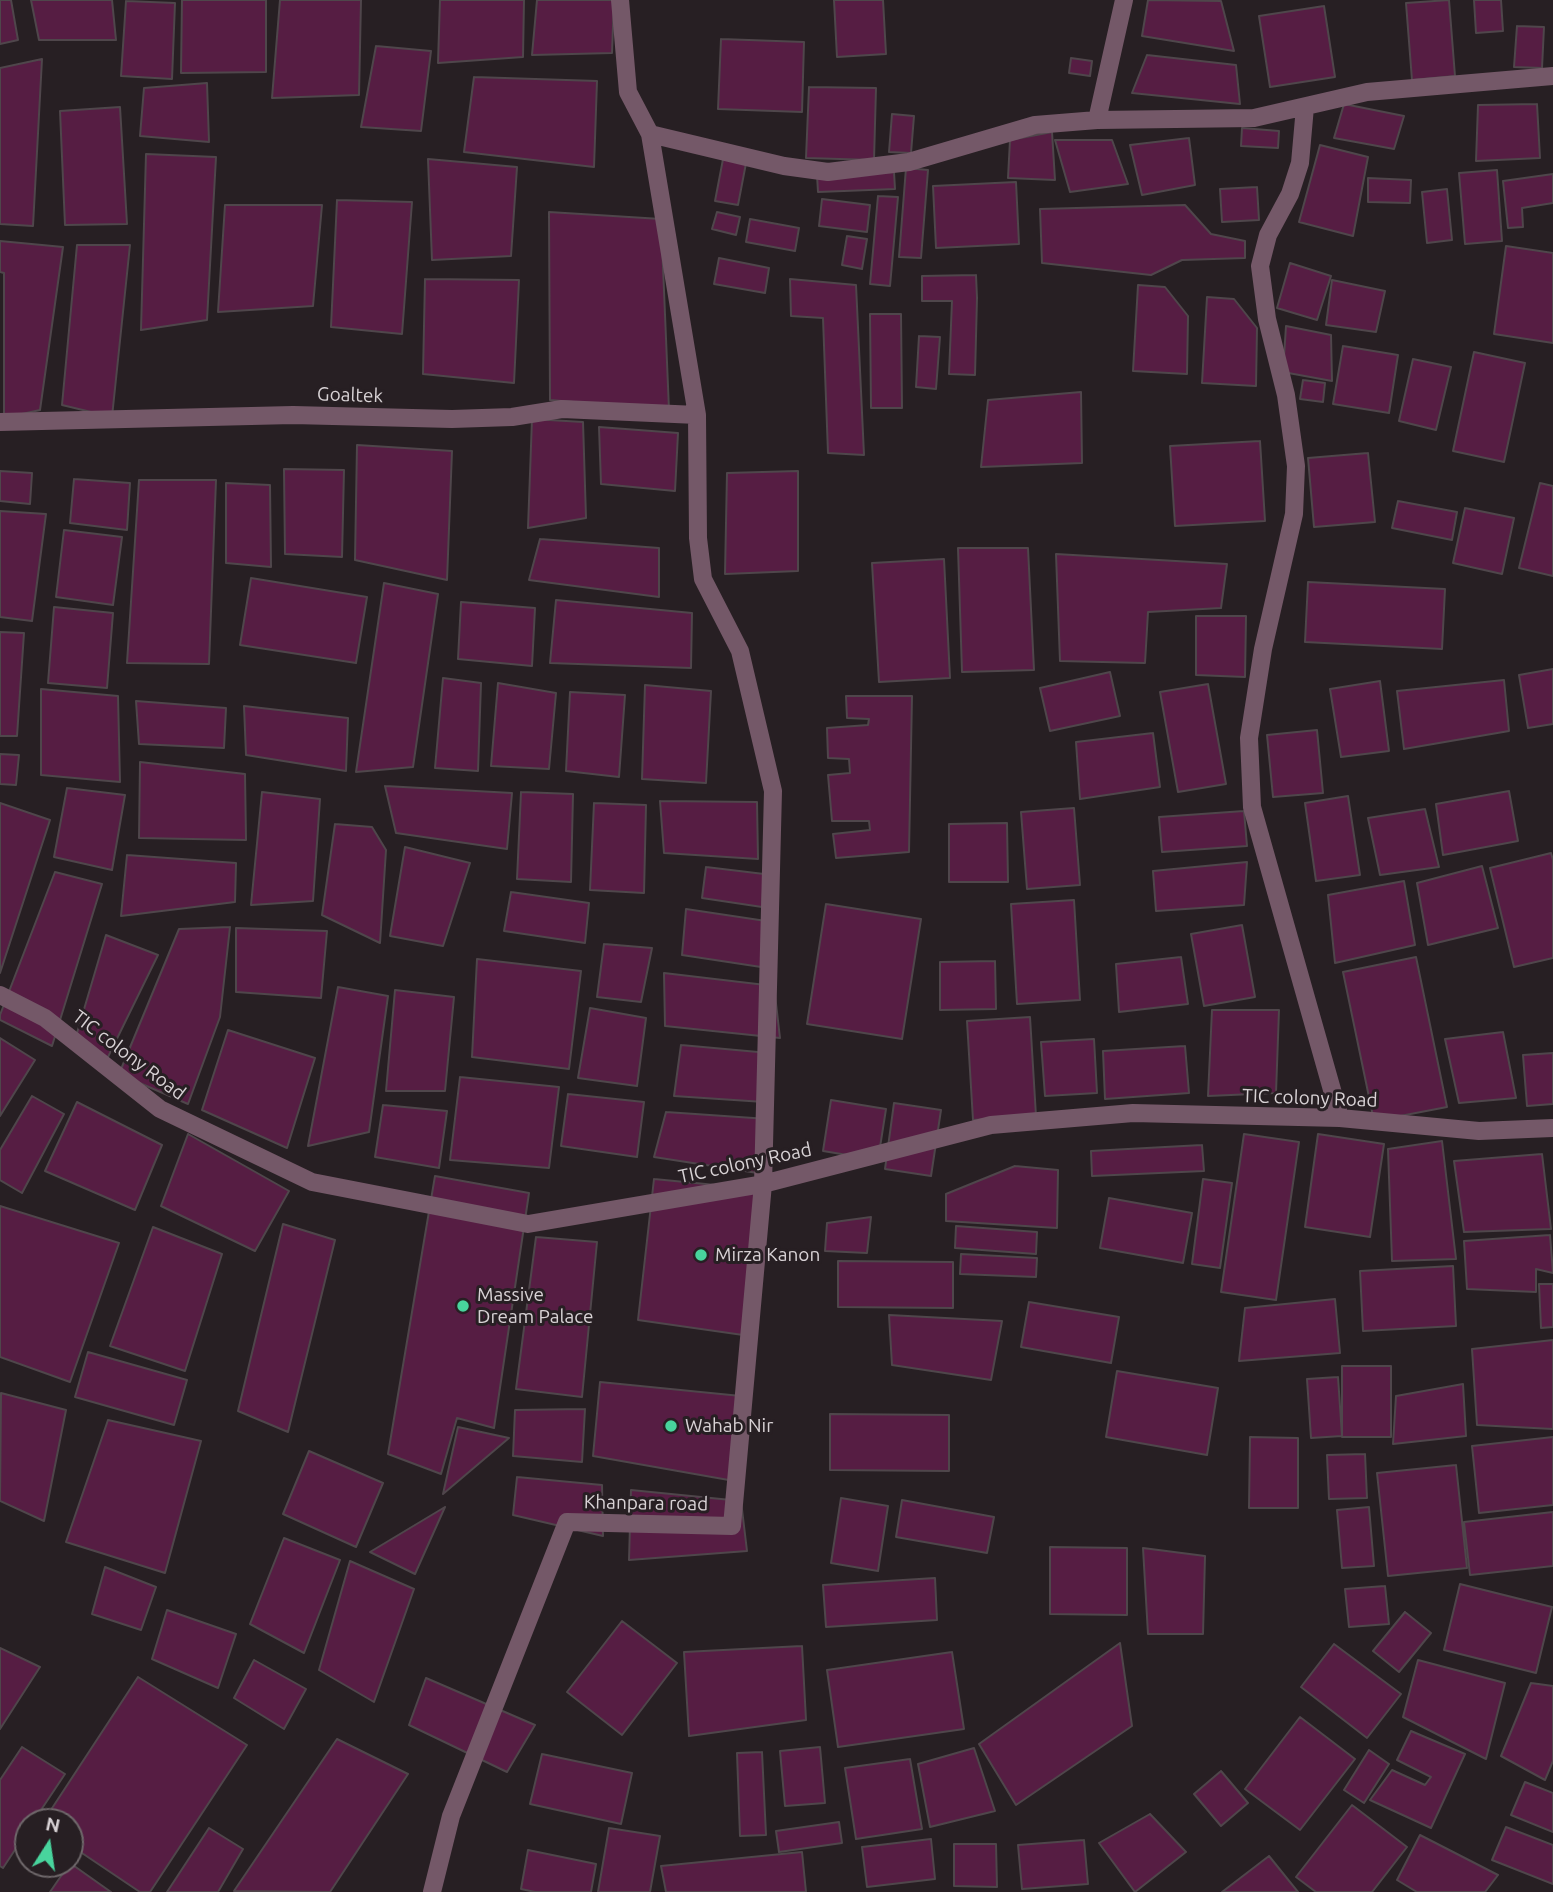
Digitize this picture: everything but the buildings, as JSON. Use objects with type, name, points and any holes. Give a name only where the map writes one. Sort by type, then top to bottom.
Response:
[{"type":"street","points":[[620,0],[628,92],[650,134],[697,415],[698,538],[703,579],[740,651],[773,791],[763,1184]]},
{"type":"street","points":[[1097,120],[1124,0]]},
{"type":"street","points":[[650,134],[784,166],[828,172],[909,162],[1035,125],[1097,120],[1254,118],[1367,92],[1553,76]]},
{"type":"street","points":[[1305,107],[1300,163],[1290,194],[1268,235],[1261,266],[1267,318],[1286,395],[1296,466],[1294,514],[1263,649],[1249,738],[1252,807],[1340,1118]]},
{"type":"street","name":"Goaltek","points":[[0,422],[293,415],[452,419],[512,417],[562,408],[697,415]]},
{"type":"street","name":"TIC colony Road","points":[[0,995],[45,1018],[160,1109],[312,1182],[528,1224],[763,1184],[991,1125],[1133,1113],[1340,1118],[1479,1131],[1553,1128]]},
{"type":"street","name":"Khanpara road","points":[[432,1892],[451,1816],[567,1522],[732,1526],[763,1184]]},
{"type":"place","name":"Mirza Kanon","points":[[701,1255]]},
{"type":"place","name":"Massive Dream Palace","points":[[463,1306]]},
{"type":"place","name":"Wahab Nir","points":[[671,1426]]}]
